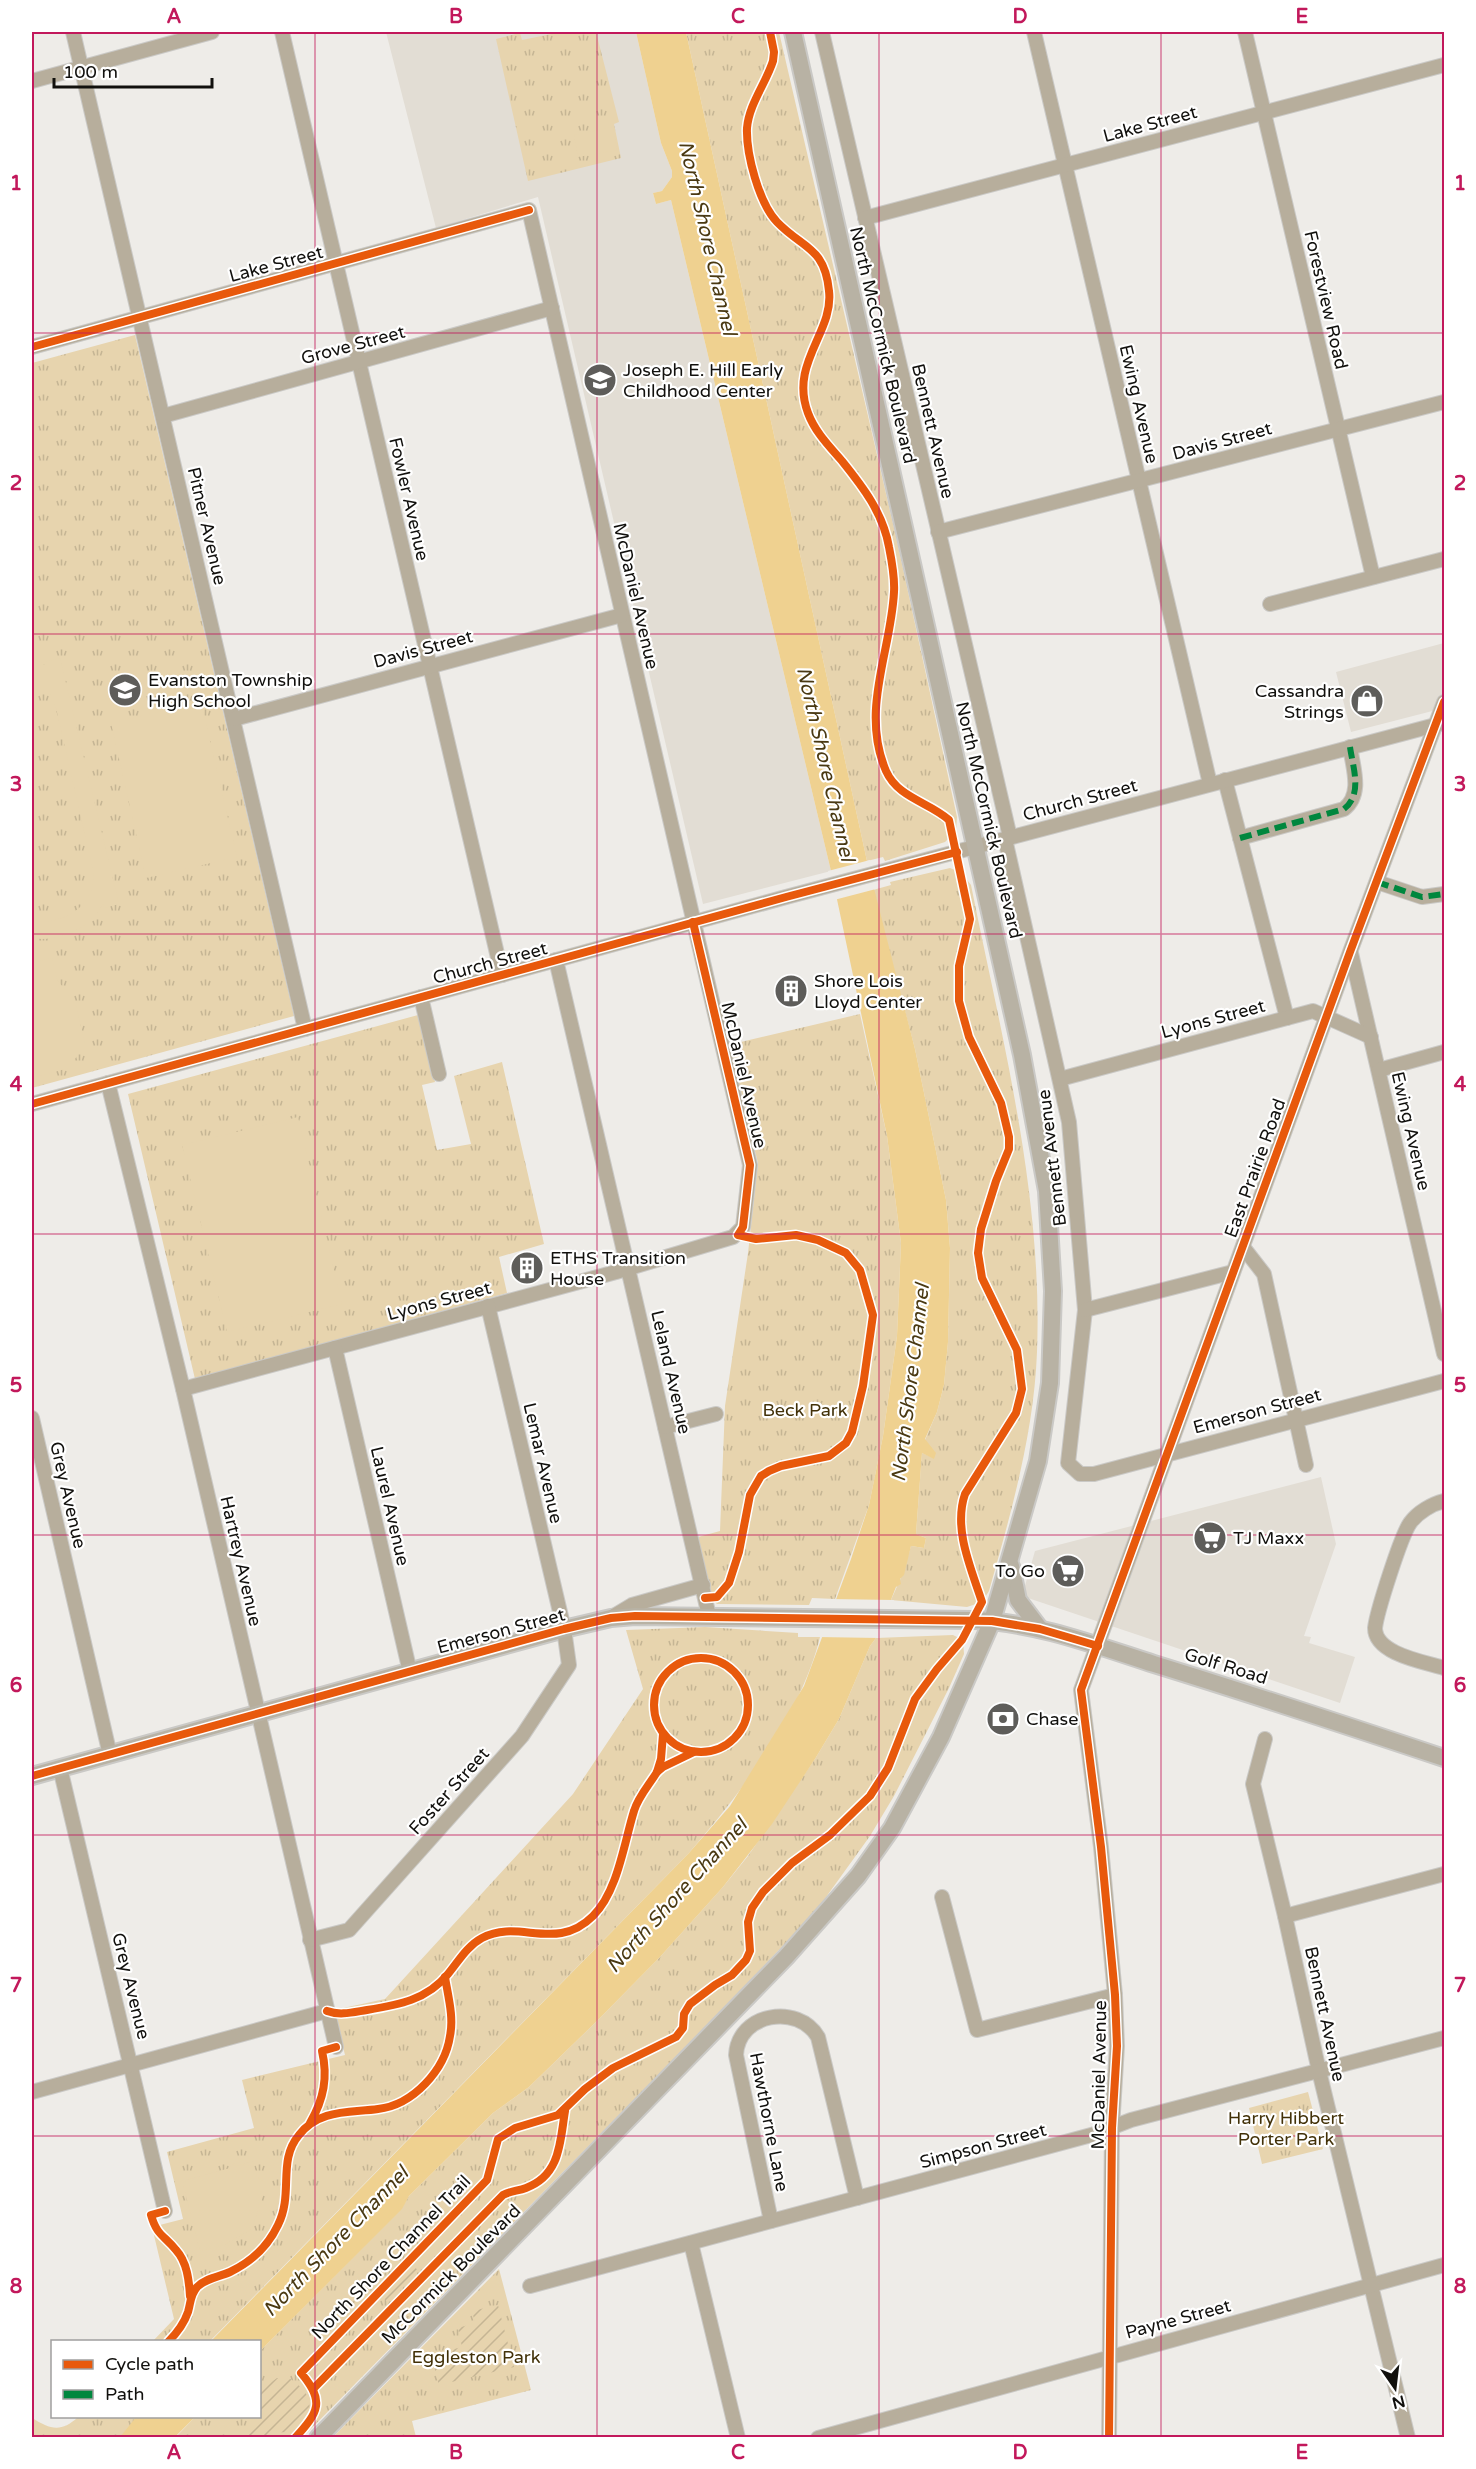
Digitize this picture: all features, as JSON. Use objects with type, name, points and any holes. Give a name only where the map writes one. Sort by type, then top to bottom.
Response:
[{"type":"main road","name":"North McCormick Boulevard","points":[[793,32],[1022,1055],[1047,1191],[1053,1291],[1050,1372],[1045,1419],[1033,1486],[992,1620]]},
{"type":"main road","points":[[1010,1559],[1018,1600],[1040,1629]]},
{"type":"main road","name":"Emerson Street","points":[[32,1776],[564,1629],[612,1618],[709,1616],[992,1620]]},
{"type":"main road","name":"Golf Road","points":[[992,1620],[1040,1629],[1098,1646],[1444,1758]]},
{"type":"main road","name":"McCormick Boulevard","points":[[318,2438],[786,1957],[846,1891],[886,1836],[906,1803],[941,1737],[992,1620]]},
{"type":"street","name":"Pitner Avenue","points":[[73,32],[305,1029]]},
{"type":"street","points":[[32,81],[212,32]]},
{"type":"street","name":"Fowler Avenue","points":[[282,32],[502,975]]},
{"type":"street","name":"Bennett Avenue","points":[[822,32],[1008,838],[1070,1122],[1085,1310],[1068,1463],[1080,1474]]},
{"type":"street","name":"Ewing Avenue","points":[[1034,32],[1210,784]]},
{"type":"street","name":"Forestview Road","points":[[1245,32],[1373,577]]},
{"type":"street","name":"Lake Street","points":[[865,218],[1444,65]]},
{"type":"street","name":"Lake Street","points":[[32,347],[529,210]]},
{"type":"street","name":"McDaniel Avenue","points":[[529,210],[750,1165],[743,1227],[738,1234]]},
{"type":"street","name":"Grove Street","points":[[163,416],[552,308]]},
{"type":"street","name":"Davis Street","points":[[938,532],[1444,402]]},
{"type":"street","points":[[1270,604],[1444,559]]},
{"type":"street","name":"Davis Street","points":[[234,719],[622,615]]},
{"type":"street","name":"East Prairie Road","points":[[1098,1646],[1350,952],[1440,724],[1444,702]]},
{"type":"street","name":"Church Street","points":[[32,1104],[693,922],[1440,724]]},
{"type":"street","points":[[1240,838],[1344,809],[1353,802],[1356,789],[1350,747]]},
{"type":"street","points":[[1226,780],[1287,1018]]},
{"type":"street","points":[[1377,882],[1422,897],[1444,894]]},
{"type":"street","name":"Ewing Avenue","points":[[1350,952],[1444,1354]]},
{"type":"street","name":"Leland Avenue","points":[[556,960],[709,1616]]},
{"type":"street","points":[[421,997],[439,1074]]},
{"type":"street","name":"Lyons Street","points":[[1060,1079],[1313,1011],[1371,1037]]},
{"type":"street","points":[[1378,1070],[1444,1052]]},
{"type":"street","name":"Hartrey Avenue","points":[[108,1083],[183,1389],[336,2047]]},
{"type":"street","name":"Lyons Street","points":[[183,1389],[628,1268],[738,1234]]},
{"type":"street","points":[[1242,1247],[1264,1274],[1306,1465]]},
{"type":"street","points":[[1085,1310],[1233,1272]]},
{"type":"street","name":"Lemar Avenue","points":[[488,1306],[564,1629]]},
{"type":"street","name":"Laurel Avenue","points":[[335,1348],[410,1672]]},
{"type":"street","name":"Emerson Street","points":[[1080,1474],[1094,1474],[1167,1456],[1444,1381]]},
{"type":"street","points":[[665,1427],[716,1414]]},
{"type":"street","name":"Grey Avenue","points":[[32,1418],[110,1755]]},
{"type":"street","points":[[1444,1501],[1424,1510],[1406,1530],[1376,1622],[1375,1635],[1384,1648],[1444,1668]]},
{"type":"street","name":"Emerson Street","points":[[612,1618],[632,1605],[703,1586]]},
{"type":"street","name":"Foster Street","points":[[310,1940],[350,1930],[522,1736],[569,1665],[564,1629]]},
{"type":"street","name":"McDaniel Avenue","points":[[1098,1646],[1081,1690],[1101,1847],[1118,2046],[1112,2128],[1109,2438]]},
{"type":"street","name":"Bennett Avenue","points":[[1265,1739],[1253,1784],[1319,2072],[1408,2438]]},
{"type":"street","name":"Grey Avenue","points":[[60,1768],[165,2211]]},
{"type":"street","points":[[1285,1916],[1444,1874]]},
{"type":"street","points":[[942,1897],[977,2030],[1115,1995]]},
{"type":"street","points":[[32,2092],[327,2011]]},
{"type":"street","name":"Hawthorne Lane","points":[[771,2221],[736,2055],[736,2045],[741,2036],[755,2024],[767,2018],[778,2016],[798,2020],[813,2029],[818,2037],[857,2198]]},
{"type":"street","name":"Simpson Street","points":[[531,2286],[1112,2128],[1131,2120],[1444,2038]]},
{"type":"street","points":[[691,2243],[738,2438]]},
{"type":"street","name":"Payne Street","points":[[818,2438],[1444,2265]]},
{"type":"shaded area","points":[[386,32],[636,32],[661,143],[672,171],[672,177],[662,191],[653,193],[656,204],[671,200],[831,871],[703,904],[538,197],[436,228]]},
{"type":"shaded area","points":[[1444,643],[1444,708],[1351,732],[1336,672]]},
{"type":"shaded area","points":[[1321,1477],[1336,1544],[1304,1636],[1311,1637],[1309,1643],[1355,1657],[1340,1703],[1022,1596],[1035,1551]]},
{"type":"green space","points":[[561,32],[596,32],[619,122],[614,124],[621,158],[528,181],[496,39],[520,33],[522,40]]},
{"type":"green space","points":[[686,32],[779,32],[897,541],[957,817],[956,831],[945,842],[885,861],[883,857],[867,861]]},
{"type":"green space","points":[[613,127],[617,150],[578,157],[574,135]]},
{"type":"green space","name":"Evanston Township High School","points":[[135,335],[294,1016],[32,1088],[32,363]]},
{"type":"green space","points":[[32,658],[45,665],[45,662],[60,658],[119,904],[104,908],[103,904],[82,927],[63,936],[42,939],[32,938],[32,921],[54,920],[74,912],[88,897],[94,875],[56,708],[49,691],[32,677]]},
{"type":"green space","points":[[201,702],[237,857],[146,878],[111,723]]},
{"type":"green space","points":[[950,868],[962,873],[971,885],[1007,1059],[1027,1175],[1034,1234],[1037,1293],[1035,1382],[1020,1473],[989,1591],[982,1602],[967,1607],[891,1600],[903,1573],[911,1546],[924,1548],[926,1538],[916,1534],[922,1453],[934,1458],[925,1440],[937,1412],[944,1385],[948,1342],[950,1248],[946,1200],[915,1049],[873,890],[891,885],[890,882]]},
{"type":"green space","points":[[52,958],[57,979],[76,1006],[85,1044],[69,1068],[32,1078],[32,963]]},
{"type":"green space","name":"Beck Park","points":[[860,1014],[887,1136],[901,1243],[897,1336],[883,1436],[869,1505],[835,1599],[812,1598],[809,1605],[717,1604],[711,1598],[698,1537],[720,1531],[725,1406],[748,1253],[758,1163],[728,1045]]},
{"type":"green space","points":[[418,1015],[435,1082],[422,1085],[437,1150],[471,1144],[454,1076],[502,1062],[544,1244],[499,1257],[507,1293],[195,1379],[128,1094]]},
{"type":"green space","points":[[298,1117],[342,1304],[227,1332],[182,1145]]},
{"type":"green space","points":[[705,1627],[798,1633],[798,1637],[820,1637],[799,1695],[784,1724],[748,1780],[688,1854],[211,2340],[154,2340],[174,2319],[152,2227],[183,2219],[167,2152],[254,2128],[242,2080],[345,2055],[334,2010],[385,1999],[573,1794],[643,1689],[626,1630]]},
{"type":"green space","points":[[953,1635],[963,1640],[964,1654],[894,1796],[870,1836],[816,1911],[722,2010],[303,2437],[175,2438],[194,2418],[261,2418],[261,2350],[401,2209],[409,2196],[493,2113],[529,2087],[596,2022],[660,1957],[723,1887],[748,1856],[815,1759],[839,1719],[870,1646],[876,1638]]},
{"type":"green space","name":"Harry Hibbert Porter Park","points":[[1308,2092],[1323,2149],[1262,2164],[1249,2108]]},
{"type":"green space","points":[[253,2161],[257,2177],[264,2182],[260,2190],[262,2198],[252,2229],[224,2245],[200,2251],[183,2184],[186,2180],[230,2168],[233,2163],[237,2166]]},
{"type":"green space","points":[[412,2265],[419,2271],[388,2303],[382,2296]]},
{"type":"green space","name":"Eggleston Park","points":[[499,2269],[531,2390],[412,2421],[416,2437],[332,2438]]},
{"type":"green space","points":[[498,2305],[514,2367],[439,2385],[431,2355],[462,2347],[458,2328],[475,2323],[472,2311]]},
{"type":"green space","points":[[277,2378],[289,2378],[300,2386],[308,2398],[310,2407],[305,2421],[294,2429],[271,2432],[265,2437],[236,2437],[254,2418],[261,2418],[261,2389]]},
{"type":"green space","points":[[32,2418],[55,2428],[77,2418],[136,2418],[120,2438],[32,2436]]},
{"type":"water","name":"North Shore Channel","points":[[636,32],[686,32],[867,861],[915,1049],[946,1200],[950,1248],[948,1342],[944,1385],[937,1412],[925,1439],[936,1453],[934,1459],[922,1453],[916,1534],[926,1538],[924,1548],[911,1546],[904,1575],[900,1579],[901,1584],[896,1587],[876,1638],[870,1646],[839,1719],[772,1824],[723,1887],[660,1957],[596,2022],[529,2087],[493,2113],[409,2196],[402,2209],[261,2350],[261,2340],[212,2340],[688,1854],[730,1806],[804,1686],[869,1505],[883,1436],[897,1336],[901,1243],[887,1136],[831,871],[671,200],[656,204],[653,193],[662,191],[672,177],[672,171],[661,143]]},
{"type":"water","points":[[135,2418],[194,2418],[175,2437],[120,2437]]},
{"type":"pier","points":[[870,860],[876,889],[834,900],[828,871]]},
{"type":"pier","points":[[831,1599],[894,1600],[880,1638],[817,1637]]},
{"type":"marked path","points":[[1240,838],[1344,809],[1350,803],[1355,788],[1350,747]]},
{"type":"marked path","points":[[1377,882],[1422,897],[1444,894]]},
{"type":"cycle path","name":"North Shore Channel Trail","points":[[295,2438],[309,2421],[316,2406],[314,2391],[301,2373],[487,2180],[498,2139],[515,2128],[558,2115],[585,2089],[613,2068],[676,2037],[683,2028],[684,2014],[690,2004],[732,1975],[746,1960],[750,1951],[748,1922],[752,1908],[763,1892],[792,1863],[830,1835],[870,1796],[888,1768],[915,1699],[962,1640],[982,1602],[962,1535],[962,1507],[965,1494],[1016,1413],[1022,1389],[1017,1350],[982,1278],[978,1253],[981,1229],[1009,1149],[1009,1137],[1001,1103],[969,1037],[959,1001],[959,966],[970,919],[949,820],[898,788],[886,771],[879,748],[876,703],[892,614],[894,586],[886,535],[865,491],[814,426],[804,395],[804,379],[808,363],[829,306],[827,277],[818,257],[777,222],[771,214],[759,191],[751,164],[747,139],[748,119],[773,61],[774,52],[770,32]]},
{"type":"cycle path","points":[[32,347],[529,210]]},
{"type":"cycle path","points":[[1109,2438],[1112,2128],[1117,2046],[1115,1995],[1101,1847],[1081,1690],[1350,952],[1444,702]]},
{"type":"cycle path","points":[[32,1104],[957,852]]},
{"type":"cycle path","points":[[693,922],[750,1165],[743,1227],[738,1235],[756,1239],[796,1235],[818,1240],[846,1253],[860,1270],[873,1315],[863,1386],[852,1432],[846,1443],[829,1456],[781,1466],[761,1476],[750,1495],[739,1552],[729,1583],[717,1597],[705,1598]]},
{"type":"cycle path","points":[[32,1776],[611,1618],[635,1616],[992,1621],[1040,1629],[1098,1646]]},
{"type":"cycle path","points":[[701,1658],[719,1662],[734,1672],[744,1687],[748,1705],[744,1723],[734,1738],[719,1748],[701,1752],[683,1748],[668,1738],[658,1723],[654,1705],[658,1687],[668,1672],[683,1662],[701,1658]]},
{"type":"cycle path","points":[[663,1734],[661,1759],[657,1772],[694,1752]]},
{"type":"cycle path","points":[[327,2011],[357,2012],[411,2000],[440,1983],[472,1945],[496,1933],[510,1931],[551,1934],[579,1927],[593,1916],[609,1894],[636,1806],[657,1772]]},
{"type":"cycle path","points":[[170,2340],[184,2320],[197,2287],[245,2263],[258,2253],[274,2233],[283,2213],[289,2156],[292,2145],[299,2135],[325,2116],[378,2109],[403,2101],[425,2084],[434,2073],[447,2049],[451,2029],[445,1977]]},
{"type":"cycle path","points":[[310,2123],[324,2088],[325,2070],[322,2051],[336,2047]]},
{"type":"cycle path","points":[[314,2388],[503,2195],[526,2188],[546,2175],[557,2156],[565,2111]]},
{"type":"cycle path","points":[[165,2211],[151,2215],[153,2222],[183,2260],[190,2296]]},
{"type":"place","name":"Joseph E. Hill Early Childhood Center","points":[[600,380]]},
{"type":"place","name":"Evanston Township High School","points":[[125,690]]},
{"type":"place","name":"Cassandra Strings","points":[[1367,701]]},
{"type":"place","name":"Shore Lois Lloyd Center","points":[[791,991]]},
{"type":"place","name":"ETHS Transition House","points":[[527,1268]]},
{"type":"place","name":"TJ Maxx","points":[[1210,1538]]},
{"type":"place","name":"To Go","points":[[1068,1571]]},
{"type":"place","name":"Chase","points":[[1003,1719]]}]
